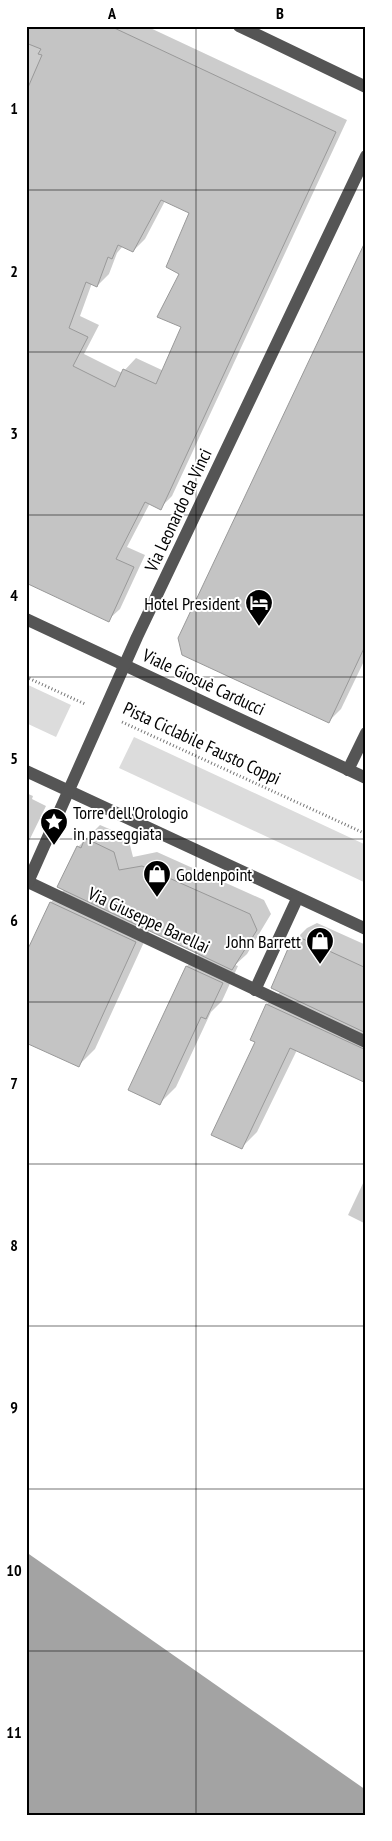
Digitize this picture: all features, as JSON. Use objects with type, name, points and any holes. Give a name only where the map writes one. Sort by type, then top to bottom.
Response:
[{"type":"street","points":[[239,26],[366,87]]},
{"type":"street","name":"Via Leonardo da Vinci","points":[[27,882],[124,665],[366,156]]},
{"type":"street","name":"Viale Giosuè Carducci","points":[[26,619],[366,778]]},
{"type":"street","points":[[348,770],[366,733]]},
{"type":"street","points":[[26,772],[297,899],[366,929]]},
{"type":"street","name":"Via Giuseppe Barellai","points":[[27,882],[366,1042]]},
{"type":"street","points":[[254,990],[297,899]]},
{"type":"path","name":"Pista Ciclabile Fausto Coppi","points":[[26,677],[366,834]]},
{"type":"shaded area","points":[[26,684],[71,705],[56,737],[26,723]]},
{"type":"shaded area","points":[[134,737],[366,845],[366,883],[119,768]]},
{"type":"shaded area","points":[[26,1552],[366,1790],[366,1815],[26,1815]]},
{"type":"building","points":[[26,26],[110,26],[336,132],[161,510],[145,502],[116,559],[134,567],[109,622],[26,583],[26,92],[42,55],[38,54],[41,49],[26,43]],"holes":[[[161,200],[189,213],[166,267],[179,274],[157,317],[181,327],[156,384],[123,369],[115,387],[73,366],[88,337],[69,328],[86,282],[97,287],[108,257],[112,259],[118,245],[133,252]]]},
{"type":"building","points":[[366,240],[366,644],[329,723],[182,655],[178,638]]},
{"type":"building","points":[[85,838],[114,852],[119,870],[142,866],[250,914],[257,930],[232,970],[57,887],[77,846],[81,848]]},
{"type":"building","points":[[50,902],[136,942],[79,1067],[26,1043],[26,953]]},
{"type":"building","points":[[301,938],[366,968],[366,1033],[271,988],[290,944]]},
{"type":"building","points":[[186,966],[223,983],[206,1019],[201,1017],[160,1105],[128,1090]]},
{"type":"building","points":[[266,1004],[366,1050],[366,1083],[290,1048],[242,1149],[211,1135],[255,1042],[250,1040]]},
{"type":"place","name":"Hotel President","points":[[259,627]]},
{"type":"place","name":"Torre dell'Orologio in passeggiata","points":[[54,846]]},
{"type":"place","name":"Goldenpoint","points":[[157,898]]},
{"type":"place","name":"John Barrett","points":[[320,965]]}]
